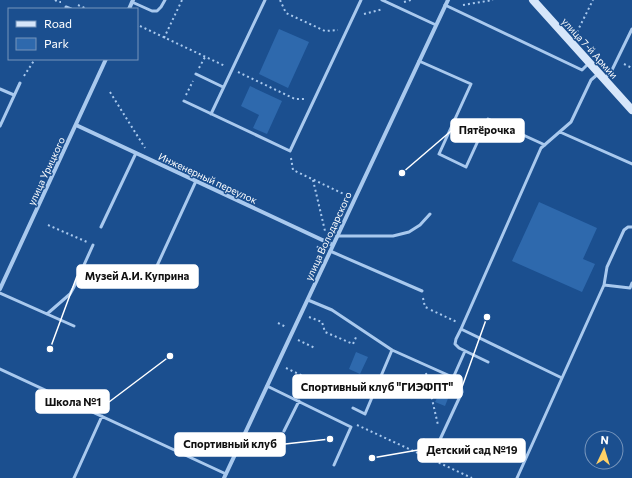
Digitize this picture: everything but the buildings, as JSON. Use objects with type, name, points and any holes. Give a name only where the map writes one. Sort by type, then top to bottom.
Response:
[{"type":"street","name":"улица Володарского","points":[[225,476],[448,0]]},
{"type":"street","name":"улица 7-й Армии","points":[[533,0],[632,110]]},
{"type":"street","name":"улица Урицкого","points":[[0,289],[106,60]]},
{"type":"street","name":"Инженерный переулок","points":[[76,125],[333,245]]},
{"type":"lane","points":[[133,1],[152,11],[157,11],[161,7],[164,0]]},
{"type":"lane","points":[[211,114],[265,0]]},
{"type":"lane","points":[[184,101],[290,151],[362,0]]},
{"type":"lane","points":[[382,0],[436,25]]},
{"type":"lane","points":[[445,5],[582,70],[589,63]]},
{"type":"lane","points":[[488,362],[459,348],[456,344],[456,339],[462,325],[541,148],[571,122],[591,80],[611,72],[632,30]]},
{"type":"lane","points":[[420,61],[471,84],[439,154],[466,167],[488,119],[545,145]]},
{"type":"lane","points":[[196,74],[224,87]]},
{"type":"lane","points":[[0,126],[20,83]]},
{"type":"lane","points":[[0,89],[14,95]]},
{"type":"lane","points":[[560,132],[632,164]]},
{"type":"lane","points":[[101,227],[136,153]]},
{"type":"lane","points":[[156,268],[196,181]]},
{"type":"lane","points":[[337,236],[393,236],[409,232],[420,225],[430,214]]},
{"type":"lane","points":[[517,478],[604,285],[607,267],[624,230],[628,227],[632,227]]},
{"type":"lane","points":[[47,314],[70,294],[93,245]]},
{"type":"lane","points":[[330,251],[422,291]]},
{"type":"lane","points":[[604,285],[631,288],[632,283]]},
{"type":"lane","points":[[0,292],[74,326]]},
{"type":"lane","points":[[308,300],[332,310],[392,350],[459,380],[462,392],[437,446],[424,440]]},
{"type":"lane","points":[[461,329],[562,378]]},
{"type":"lane","points":[[352,408],[365,414],[392,350]]},
{"type":"lane","points":[[453,378],[465,351]]},
{"type":"lane","points":[[0,369],[102,416],[225,476]]},
{"type":"lane","points":[[267,386],[351,427],[334,465]]},
{"type":"lane","points":[[284,431],[299,401]]},
{"type":"lane","points":[[74,478],[102,416]]},
{"type":"path","points":[[54,0],[58,2]]},
{"type":"path","points":[[164,38],[182,0]]},
{"type":"path","points":[[280,0],[286,13],[325,31],[348,29]]},
{"type":"path","points":[[457,6],[493,0]]},
{"type":"path","points":[[578,32],[593,0]]},
{"type":"path","points":[[354,16],[394,6]]},
{"type":"path","points":[[140,26],[296,99],[315,99]]},
{"type":"path","points":[[20,83],[34,60]]},
{"type":"path","points":[[110,92],[153,161]]},
{"type":"path","points":[[290,151],[293,170],[354,199]]},
{"type":"path","points":[[312,180],[325,231]]},
{"type":"path","points":[[48,225],[93,245]]},
{"type":"path","points":[[422,291],[425,307],[462,325]]},
{"type":"path","points":[[309,316],[322,322],[325,332],[353,344],[360,329]]},
{"type":"path","points":[[298,340],[315,348]]},
{"type":"path","points":[[424,364],[441,438]]},
{"type":"path","points":[[286,368],[303,376]]},
{"type":"path","points":[[353,423],[472,478]]},
{"type":"green space","points":[[279,29],[309,42],[288,88],[259,74]]},
{"type":"green space","points":[[250,86],[282,101],[267,134],[253,128],[259,115],[241,106]]},
{"type":"green space","points":[[539,202],[597,228],[583,259],[595,264],[582,292],[512,261]]},
{"type":"green space","points":[[356,352],[368,357],[360,374],[349,369]]},
{"type":"green space","points":[[440,392],[449,396],[445,406],[435,402]]},
{"type":"place","name":"Пятёрочка","points":[[402,173]]},
{"type":"place","name":"Спортивный клуб \"ГИЭФПТ\"","points":[[487,317]]},
{"type":"place","name":"Музей А.И. Куприна","points":[[50,349]]},
{"type":"place","name":"Школа №1","points":[[170,356]]},
{"type":"place","name":"Спортивный клуб","points":[[330,439]]},
{"type":"place","name":"Детский сад №19","points":[[372,458]]}]
